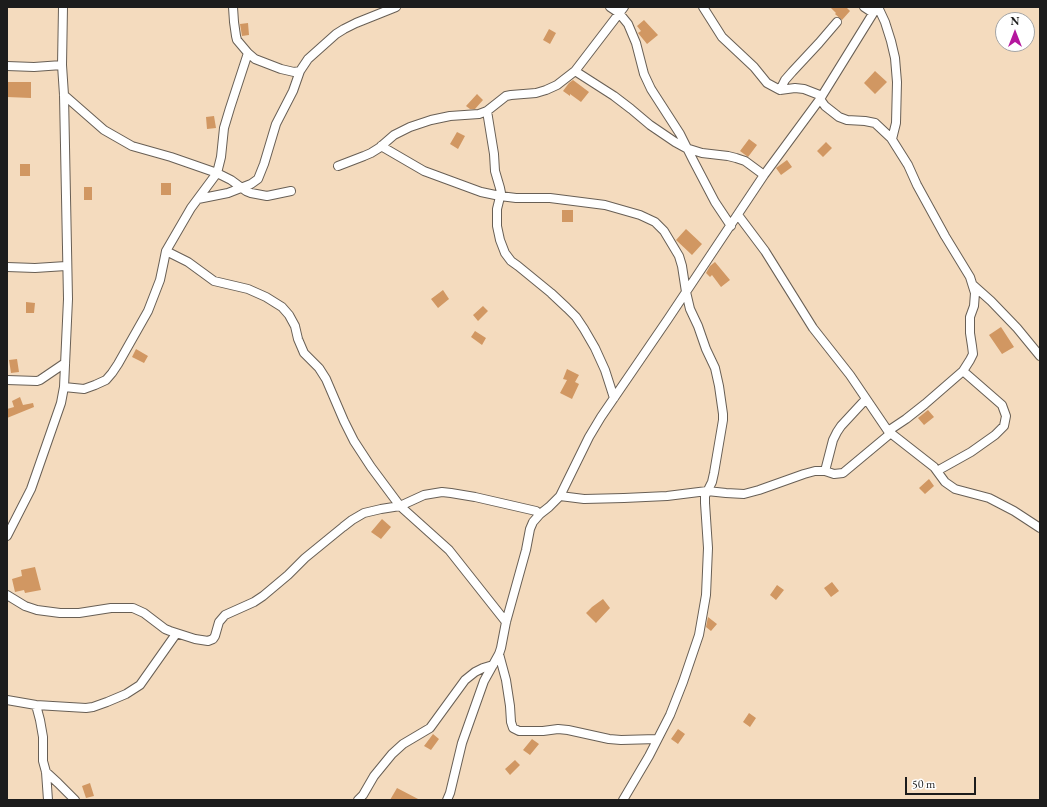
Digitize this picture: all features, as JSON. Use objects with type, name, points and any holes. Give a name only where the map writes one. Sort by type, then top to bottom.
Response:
[{"type":"street","points":[[7,536],[31,489],[61,403],[64,387],[68,299],[66,266],[64,95],[62,65],[63,7]]},
{"type":"street","points":[[233,7],[237,40],[248,53],[255,59],[281,69],[300,72]]},
{"type":"street","points":[[198,199],[220,195],[251,184],[258,179],[276,124],[293,91],[300,72],[308,59],[336,34],[356,23],[396,7]]},
{"type":"street","points":[[610,7],[622,10]]},
{"type":"street","points":[[560,496],[584,499],[624,498],[667,496],[707,491],[744,494],[804,474],[825,471],[834,474],[843,473],[963,371],[973,354],[970,333],[970,317],[974,306],[975,293],[973,284],[917,185],[908,165],[892,139],[875,123],[847,120],[839,117],[825,106],[821,98],[804,89],[795,88],[780,90],[767,83],[754,67],[722,37],[703,7]]},
{"type":"street","points":[[864,7],[876,9],[885,22],[895,58],[897,76],[896,123],[892,139]]},
{"type":"street","points":[[446,800],[450,793],[462,743],[484,680],[501,648],[506,622],[533,522],[560,496],[589,437],[614,398],[764,175],[821,98],[876,9]]},
{"type":"street","points":[[338,166],[364,156],[381,146],[394,135],[410,127],[438,118],[474,115],[487,111],[506,96],[536,93],[557,85],[575,71],[622,10]]},
{"type":"street","points":[[622,10],[632,32],[644,74],[651,89],[680,134],[715,202],[730,226]]},
{"type":"street","points":[[780,90],[785,80],[819,44],[837,22]]},
{"type":"street","points":[[64,387],[84,389],[106,380],[112,374],[148,311],[160,280],[166,251],[184,219],[217,173],[221,157],[226,120],[248,53]]},
{"type":"street","points":[[7,66],[34,67],[62,65]]},
{"type":"street","points":[[575,71],[614,96],[665,136],[686,148],[702,153],[728,156],[745,161],[764,175]]},
{"type":"street","points":[[64,95],[104,130],[141,149],[171,157],[217,173],[231,180],[246,192],[267,196],[291,191]]},
{"type":"street","points":[[487,111],[500,188],[497,226],[505,253],[511,261],[551,293],[576,317],[595,348],[605,370],[614,398]]},
{"type":"street","points":[[381,146],[424,171],[481,192],[516,198],[550,198],[605,204],[640,215],[655,222],[664,231],[679,256],[690,309],[715,368],[723,414],[714,473],[712,482],[705,496],[708,548],[706,595],[694,652],[670,715],[649,756],[623,800]]},
{"type":"street","points":[[738,215],[765,251],[813,328],[850,375],[890,432],[918,454],[955,489],[989,498],[1014,511],[1040,528]]},
{"type":"street","points":[[166,251],[188,262],[214,281],[248,289],[266,297],[282,307],[289,315],[295,326],[304,354],[319,368],[326,379],[338,410],[354,441],[371,467],[400,506],[449,550],[506,622]]},
{"type":"street","points":[[7,267],[35,268],[66,266]]},
{"type":"street","points":[[973,284],[1017,328],[1040,356]]},
{"type":"street","points":[[7,380],[34,382],[40,380],[65,363]]},
{"type":"street","points":[[937,471],[971,452],[995,435],[1004,426],[1006,416],[1002,405],[963,371]]},
{"type":"street","points":[[825,471],[833,440],[837,432],[866,399]]},
{"type":"street","points":[[7,595],[25,606],[37,610],[60,613],[80,613],[111,608],[133,608],[144,613],[165,629],[176,634],[204,641],[210,640],[215,636],[220,622],[225,615],[254,602],[263,596],[288,575],[305,558],[352,520],[364,513],[400,506],[424,495],[451,492],[536,511],[540,514]]},
{"type":"street","points":[[7,700],[36,705],[86,708],[98,705],[126,694],[140,685],[176,634]]},
{"type":"street","points":[[499,654],[506,680],[513,728],[519,731],[568,730],[621,740],[657,739]]},
{"type":"street","points":[[358,800],[363,795],[374,776],[392,754],[403,744],[430,728],[465,680],[475,672],[493,665]]},
{"type":"street","points":[[36,705],[43,736],[43,761],[46,772],[48,800]]},
{"type":"street","points":[[46,772],[75,800]]},
{"type":"building","points":[[830,7],[846,7],[850,11],[842,20]]},
{"type":"building","points":[[644,20],[658,35],[647,44],[638,33],[641,31],[637,26]]},
{"type":"building","points":[[248,23],[249,35],[242,36],[240,24]]},
{"type":"building","points":[[549,29],[556,33],[550,44],[543,40]]},
{"type":"building","points":[[875,71],[887,82],[875,94],[864,83]]},
{"type":"building","points":[[573,80],[589,92],[581,102],[563,91]]},
{"type":"building","points":[[8,82],[31,82],[31,98],[7,97]]},
{"type":"building","points":[[477,94],[483,100],[475,109],[470,109],[466,106]]},
{"type":"building","points":[[214,116],[216,128],[207,129],[206,117]]},
{"type":"building","points":[[457,132],[465,136],[458,149],[450,144]]},
{"type":"building","points":[[749,139],[757,145],[748,157],[740,151]]},
{"type":"building","points":[[826,142],[832,148],[823,157],[817,151]]},
{"type":"building","points":[[787,160],[792,167],[781,175],[776,168]]},
{"type":"building","points":[[20,164],[30,164],[30,176],[20,176]]},
{"type":"building","points":[[161,183],[171,183],[171,195],[161,195]]},
{"type":"building","points":[[84,187],[92,187],[92,200],[84,200]]},
{"type":"building","points":[[562,210],[573,210],[573,222],[562,222]]},
{"type":"building","points":[[686,229],[702,244],[692,255],[676,240]]},
{"type":"building","points":[[715,262],[730,280],[721,287],[712,275],[710,277],[706,273],[710,266]]},
{"type":"building","points":[[443,290],[449,299],[438,308],[431,299]]},
{"type":"building","points":[[26,302],[35,303],[34,313],[26,313]]},
{"type":"building","points":[[483,306],[488,311],[478,321],[473,315]]},
{"type":"building","points":[[1001,327],[1014,347],[1002,354],[989,335]]},
{"type":"building","points":[[475,331],[486,338],[482,345],[471,337]]},
{"type":"building","points":[[136,349],[148,356],[144,363],[132,357]]},
{"type":"building","points":[[17,359],[19,372],[11,373],[9,360]]},
{"type":"building","points":[[567,369],[579,375],[575,382],[579,384],[572,399],[560,393],[567,380],[563,379]]},
{"type":"building","points":[[20,397],[23,405],[33,403],[34,407],[7,418],[7,409],[14,407],[12,401]]},
{"type":"building","points":[[928,410],[934,417],[924,425],[918,418]]},
{"type":"building","points":[[929,479],[934,486],[925,494],[919,488]]},
{"type":"building","points":[[382,519],[391,527],[381,539],[371,532]]},
{"type":"building","points":[[35,567],[41,590],[25,593],[24,590],[15,592],[12,579],[22,576],[21,570]]},
{"type":"building","points":[[832,582],[839,591],[831,597],[824,588]]},
{"type":"building","points":[[777,585],[784,590],[776,600],[770,595]]},
{"type":"building","points":[[603,599],[610,608],[596,623],[586,613]]},
{"type":"building","points":[[708,617],[717,624],[711,631],[706,627]]},
{"type":"building","points":[[749,713],[756,718],[750,727],[743,722]]},
{"type":"building","points":[[678,729],[685,734],[678,744],[671,739]]},
{"type":"building","points":[[433,734],[439,739],[431,750],[424,746]]},
{"type":"building","points":[[532,739],[539,744],[530,755],[523,750]]},
{"type":"building","points":[[515,760],[520,765],[510,775],[505,769]]},
{"type":"building","points":[[90,783],[94,796],[86,798],[82,786]]},
{"type":"building","points":[[397,788],[420,800],[390,800]]}]
